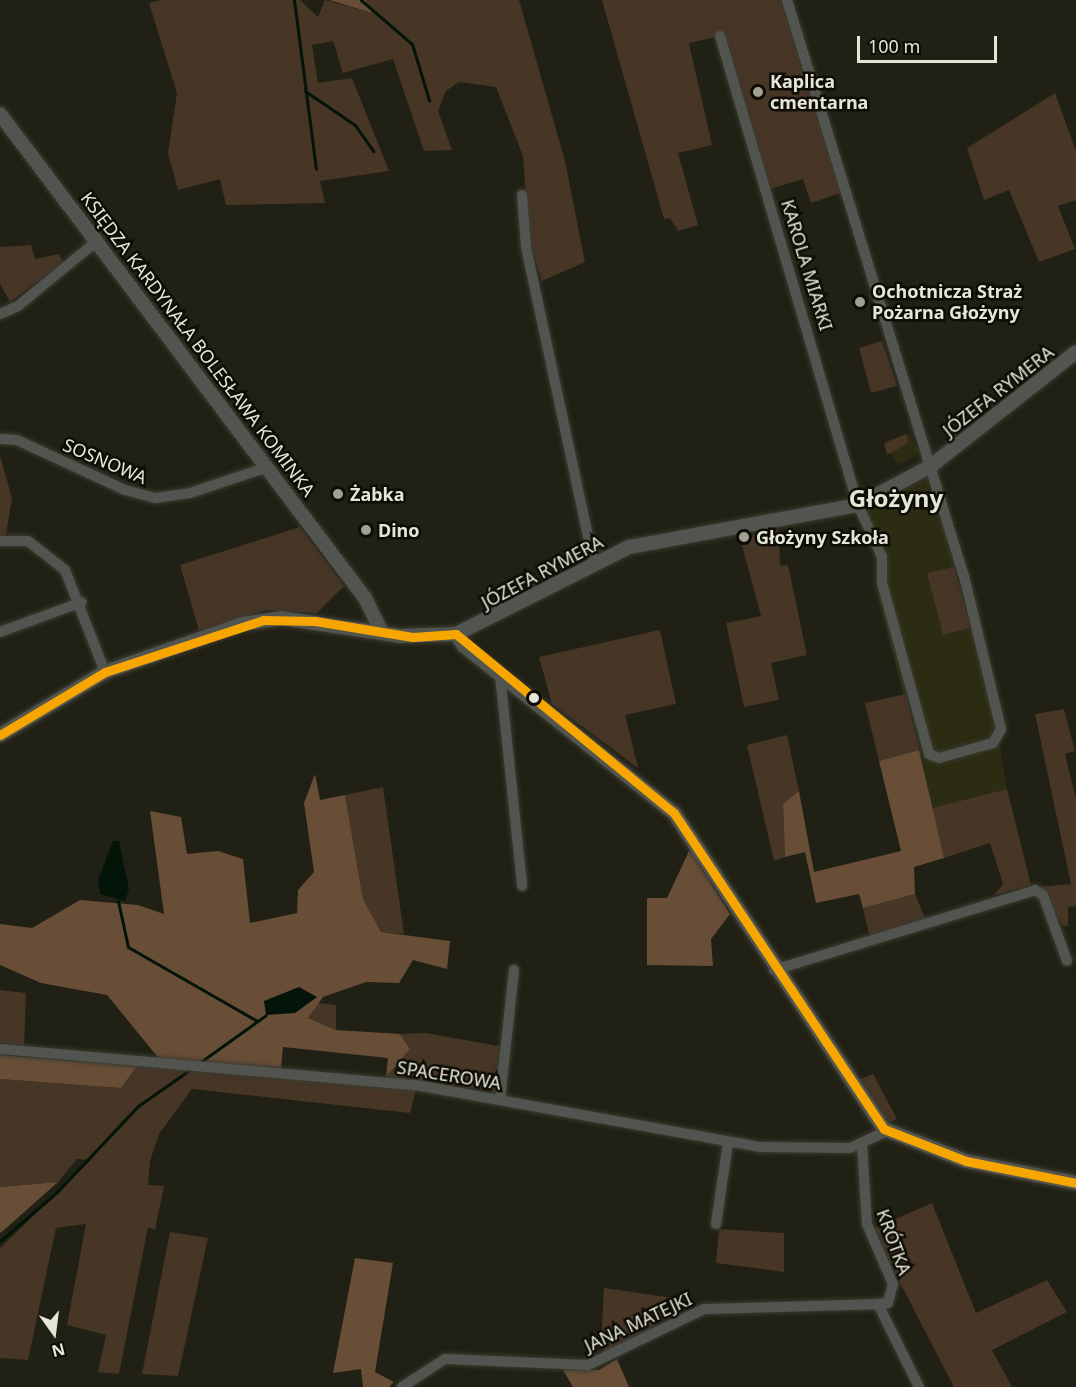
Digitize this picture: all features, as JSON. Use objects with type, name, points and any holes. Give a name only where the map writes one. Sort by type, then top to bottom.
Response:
[{"type":"street","points":[[787,0],[931,466]]},
{"type":"street","name":"KAROLA MIARKI","points":[[720,36],[858,505],[882,557],[882,583],[929,754],[939,758],[993,743],[1001,729],[931,466]]},
{"type":"street","name":"KSIĘDZA KARDYNAŁA BOLESŁAWA KOMINKA","points":[[0,114],[98,240],[365,598],[382,633]]},
{"type":"street","points":[[522,195],[526,247],[594,563]]},
{"type":"street","points":[[0,314],[18,306],[98,240]]},
{"type":"street","name":"JÓZEFA RYMERA","points":[[0,735],[105,672],[263,620],[382,633],[456,634],[629,547],[858,505],[931,466],[1076,352]]},
{"type":"street","name":"SOSNOWA","points":[[0,439],[17,440],[125,490],[155,498],[190,493],[268,467]]},
{"type":"street","points":[[0,541],[28,541],[44,551],[65,570],[82,602],[105,672]]},
{"type":"street","points":[[362,630],[365,598]]},
{"type":"street","points":[[0,632],[82,602]]},
{"type":"street","points":[[456,634],[500,675],[674,813],[867,1111],[887,1131],[966,1161],[1076,1183]]},
{"type":"street","points":[[500,675],[522,886]]},
{"type":"street","points":[[774,970],[1035,890],[1043,895],[1068,961]]},
{"type":"street","points":[[500,1099],[514,970]]},
{"type":"street","name":"SPACEROWA","points":[[0,1048],[358,1078],[500,1099],[728,1143],[830,1149],[862,1145],[887,1131]]},
{"type":"street","points":[[717,1224],[728,1143]]},
{"type":"street","name":"KRÓTKA","points":[[862,1145],[867,1224],[893,1284],[888,1303],[878,1304]]},
{"type":"street","points":[[878,1304],[919,1387]]},
{"type":"street","name":"JANA MATEJKI","points":[[402,1387],[445,1359],[588,1365],[704,1309],[878,1304]]},
{"type":"shaded area","points":[[162,0],[300,0],[318,17],[325,0],[372,13],[366,0],[519,0],[565,161],[585,262],[542,281],[529,240],[523,156],[496,87],[459,82],[446,91],[438,111],[452,150],[424,151],[393,59],[343,73],[333,41],[312,45],[318,83],[352,78],[389,171],[320,181],[325,203],[226,205],[220,179],[178,190],[168,153],[177,93],[149,3]]},
{"type":"shaded area","points":[[329,0],[366,0],[372,13]]},
{"type":"shaded area","points":[[602,0],[783,0],[841,193],[811,203],[803,179],[770,189],[716,37],[689,43],[712,145],[678,153],[698,225],[678,231],[670,218],[664,219]]},
{"type":"shaded area","points":[[1055,93],[1076,151],[1076,200],[1058,206],[1075,249],[1039,262],[1009,190],[984,200],[967,148]]},
{"type":"shaded area","points":[[31,245],[35,259],[59,254],[63,262],[10,302],[0,284],[0,247]]},
{"type":"shaded area","points":[[882,341],[897,386],[871,393],[859,348]]},
{"type":"shaded area","points":[[909,433],[920,453],[898,465],[884,443]]},
{"type":"shaded area","points":[[906,434],[908,443],[887,455],[884,443]]},
{"type":"shaded area","points":[[0,456],[12,498],[6,535],[0,537]]},
{"type":"shaded area","points":[[930,476],[994,712],[1007,789],[932,808],[877,591],[875,552],[858,512]]},
{"type":"shaded area","points":[[300,527],[344,586],[317,613],[267,610],[199,631],[180,565]]},
{"type":"shaded area","points":[[779,530],[780,566],[788,565],[807,655],[771,663],[779,700],[744,707],[726,623],[761,616],[740,538]]},
{"type":"shaded area","points":[[954,567],[970,628],[943,635],[927,573]]},
{"type":"shaded area","points":[[660,630],[676,704],[625,715],[638,768],[552,704],[539,657]]},
{"type":"shaded area","points":[[906,694],[919,750],[879,761],[865,703]]},
{"type":"shaded area","points":[[1064,709],[1075,751],[1065,754],[1076,799],[1076,906],[1068,907],[1068,926],[1063,926],[1038,887],[1071,884],[1035,714]]},
{"type":"shaded area","points":[[787,735],[799,791],[783,804],[785,857],[774,861],[747,745]]},
{"type":"shaded area","points":[[919,750],[944,858],[914,867],[915,894],[863,908],[859,894],[816,903],[805,852],[785,857],[783,804],[799,791],[814,872],[901,851],[879,761]]},
{"type":"shaded area","points":[[315,774],[320,800],[345,795],[363,899],[381,932],[450,941],[447,969],[413,960],[399,983],[366,982],[323,997],[308,1018],[336,1030],[400,1034],[410,1049],[386,1077],[388,1058],[283,1047],[281,1068],[161,1061],[107,995],[41,983],[0,965],[0,924],[32,928],[80,900],[138,905],[164,914],[150,811],[181,817],[187,854],[218,851],[243,859],[250,923],[297,913],[298,890],[314,872],[304,803]]},
{"type":"shaded area","points":[[383,787],[404,934],[381,932],[363,899],[345,795]]},
{"type":"shaded area","points":[[1007,789],[1031,885],[994,895],[1003,884],[990,843],[944,858],[932,808]]},
{"type":"shaded area","points":[[113,841],[119,841],[129,889],[125,901],[100,894],[98,880]]},
{"type":"shaded area","points":[[690,849],[730,914],[711,939],[713,966],[647,965],[647,898],[667,898]]},
{"type":"shaded area","points":[[915,894],[925,918],[870,938],[863,908]]},
{"type":"shaded area","points":[[299,987],[317,997],[295,1013],[266,1015],[264,1001]]},
{"type":"shaded area","points":[[0,990],[26,993],[24,1045],[0,1043]]},
{"type":"shaded area","points":[[318,1003],[336,1005],[336,1030],[308,1018]]},
{"type":"shaded area","points":[[426,1033],[504,1047],[496,1092],[386,1077],[410,1049],[400,1034]]},
{"type":"shaded area","points":[[0,1055],[137,1066],[121,1088],[0,1079]]},
{"type":"shaded area","points":[[137,1066],[416,1090],[410,1113],[192,1089],[159,1134],[150,1161],[148,1185],[164,1186],[155,1230],[148,1227],[119,1374],[98,1372],[106,1335],[67,1325],[86,1224],[56,1228],[28,1360],[0,1358],[0,1248],[91,1160],[77,1159],[58,1182],[0,1187],[0,1079],[121,1088]]},
{"type":"shaded area","points":[[873,1074],[897,1119],[890,1123],[856,1081]]},
{"type":"shaded area","points":[[58,1182],[4,1230],[0,1233],[0,1187]]},
{"type":"shaded area","points":[[932,1203],[976,1313],[1047,1280],[1067,1312],[992,1350],[1012,1387],[954,1387],[885,1254],[875,1228]]},
{"type":"shaded area","points":[[719,1229],[784,1233],[784,1272],[716,1263]]},
{"type":"shaded area","points":[[170,1232],[208,1238],[178,1376],[142,1374]]},
{"type":"shaded area","points":[[355,1258],[393,1263],[375,1372],[394,1382],[389,1387],[363,1387],[361,1369],[333,1373]]},
{"type":"shaded area","points":[[604,1288],[673,1298],[682,1311],[605,1354],[601,1344]]},
{"type":"shaded area","points":[[617,1359],[629,1387],[573,1387],[563,1370],[599,1370]]},
{"type":"waterway","points":[[294,0],[316,169]]},
{"type":"waterway","points":[[361,0],[412,44],[429,100]]},
{"type":"waterway","points":[[305,91],[355,125],[373,151]]},
{"type":"waterway","points":[[118,901],[128,947],[257,1021]]},
{"type":"waterway","points":[[199,1063],[266,1015]]},
{"type":"waterway","points":[[0,1241],[57,1192],[138,1106],[191,1069]]},
{"type":"transit line","points":[[0,735],[105,672],[263,620],[315,621],[413,637],[456,634]]},
{"type":"transit line","points":[[456,634],[674,813],[884,1129],[966,1161],[1076,1183]]},
{"type":"place","name":"Kaplica cmentarna","points":[[758,92]]},
{"type":"place","name":"Ochotnicza Straż Pożarna Głożyny","points":[[860,302]]},
{"type":"place","name":"Żabka","points":[[338,494]]},
{"type":"place","name":"Dino","points":[[366,530]]},
{"type":"place","name":"Głożyny Szkoła","points":[[744,537]]},
{"type":"district","name":"Głożyny","points":[[896,498]]}]
